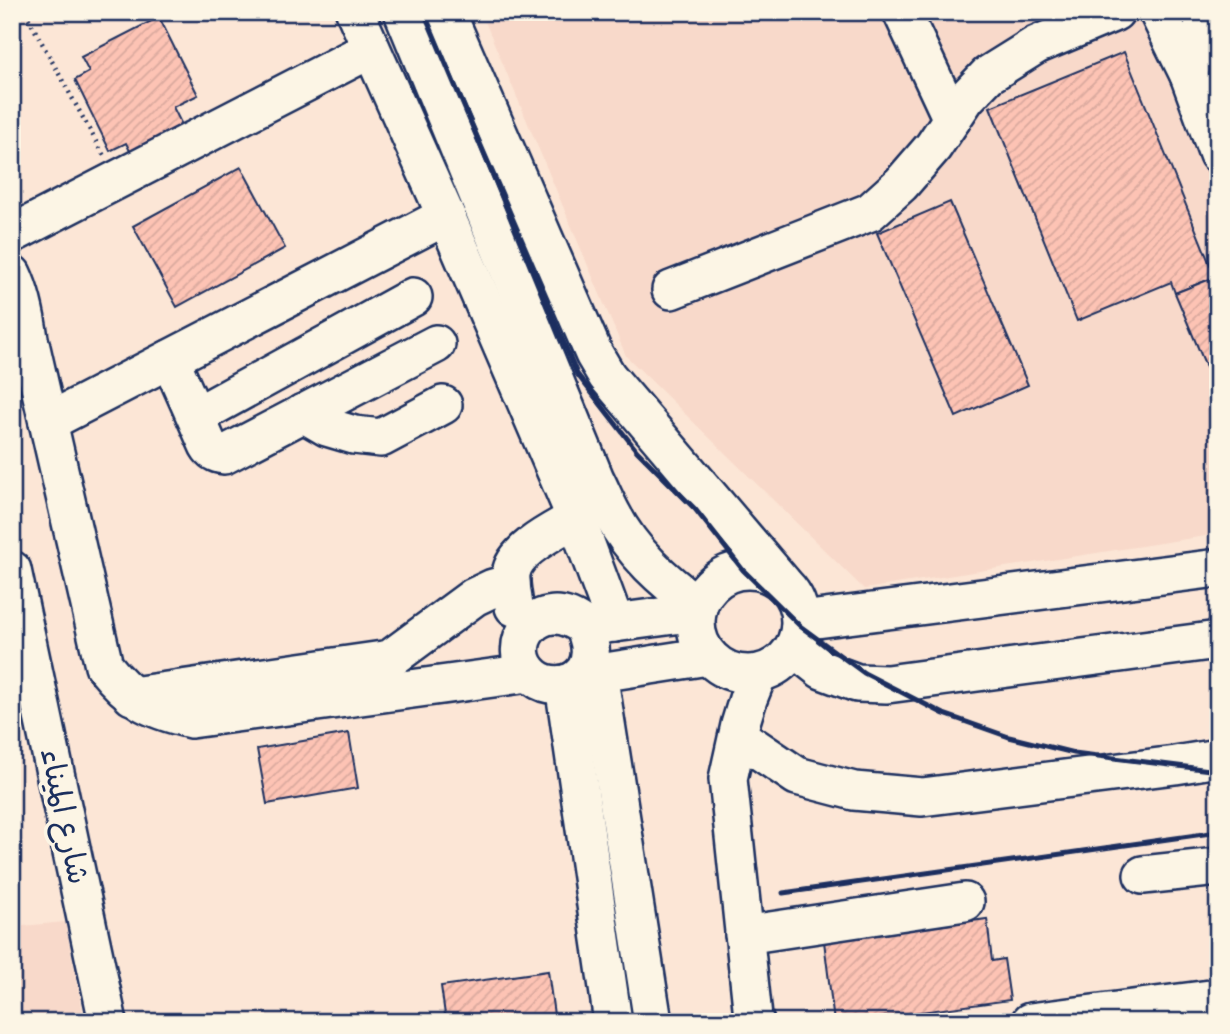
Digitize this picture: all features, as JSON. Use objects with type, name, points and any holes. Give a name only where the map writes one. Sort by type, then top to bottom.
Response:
[{"type":"street","points":[[355,12],[576,518],[599,625],[590,639],[588,665],[581,677],[613,1022]]},
{"type":"street","points":[[403,12],[613,517],[636,551],[698,609]]},
{"type":"street","points":[[446,12],[594,354],[607,376],[792,593],[799,606],[798,634],[785,660],[773,669],[744,675],[730,672],[718,665],[700,643],[696,627],[698,609],[706,591],[718,579],[734,572],[750,570],[767,573],[782,582]]},
{"type":"street","points":[[902,12],[952,119]]},
{"type":"street","points":[[671,290],[870,212],[901,184],[933,147],[965,98],[988,75],[1036,45],[1115,12]]},
{"type":"street","points":[[1158,12],[1189,75],[1218,153]]},
{"type":"street","points":[[1189,75],[1199,37],[1210,12]]},
{"type":"street","points":[[12,234],[371,49]]},
{"type":"street","points":[[48,422],[446,216]]},
{"type":"street","points":[[12,274],[26,314],[29,339],[104,666],[132,696],[393,676],[525,661]]},
{"type":"street","points":[[196,416],[413,297]]},
{"type":"street","points":[[170,359],[212,450],[225,455],[436,344]]},
{"type":"street","points":[[303,413],[327,427],[354,435],[381,438],[443,405]]},
{"type":"street","points":[[576,518],[524,551],[511,571],[525,661],[539,681],[551,685],[581,677],[708,656]]},
{"type":"street","points":[[798,634],[1218,568]]},
{"type":"street","name":"شارع الميناء","points":[[12,570],[108,1022]]},
{"type":"street","points":[[393,676],[474,597],[511,583]]},
{"type":"street","points":[[525,661],[523,636],[540,618],[551,614],[599,625],[698,609]]},
{"type":"street","points":[[798,634],[822,670],[857,683],[887,684],[1218,640]]},
{"type":"street","points":[[755,1022],[729,779],[748,699],[758,674]]},
{"type":"street","points":[[581,677],[653,1022]]},
{"type":"street","points":[[738,736],[797,776],[854,791],[922,797],[1218,758]]},
{"type":"street","points":[[1143,875],[1218,867]]},
{"type":"street","points":[[744,935],[965,902]]},
{"type":"street","points":[[1030,1022],[1218,998]]},
{"type":"path","points":[[25,12],[117,180]]},
{"type":"shaded area","points":[[481,12],[1218,12],[1218,534],[864,589],[626,356]]},
{"type":"shaded area","points":[[65,922],[85,1022],[12,1022],[12,927]]},
{"type":"building","points":[[159,17],[198,95],[173,107],[184,129],[132,155],[126,143],[110,151],[75,80],[89,72],[81,57]]},
{"type":"building","points":[[1124,52],[1215,277],[1175,293],[1171,282],[1077,321],[990,107]]},
{"type":"building","points":[[241,167],[285,248],[177,307],[133,226]]},
{"type":"building","points":[[950,202],[1028,385],[956,417],[877,233]]},
{"type":"building","points":[[1218,276],[1218,395],[1175,293]]},
{"type":"building","points":[[349,733],[358,788],[267,804],[257,749]]},
{"type":"building","points":[[987,919],[992,961],[1004,959],[1010,1000],[834,1022],[824,941]]},
{"type":"building","points":[[548,971],[555,1022],[446,1022],[441,986]]},
{"type":"railway","points":[[424,12],[577,374],[637,451],[695,509],[743,570],[800,626],[864,673],[944,714],[1009,737],[1074,753],[1218,771]]},
{"type":"railway","points":[[783,893],[1218,832]]}]
